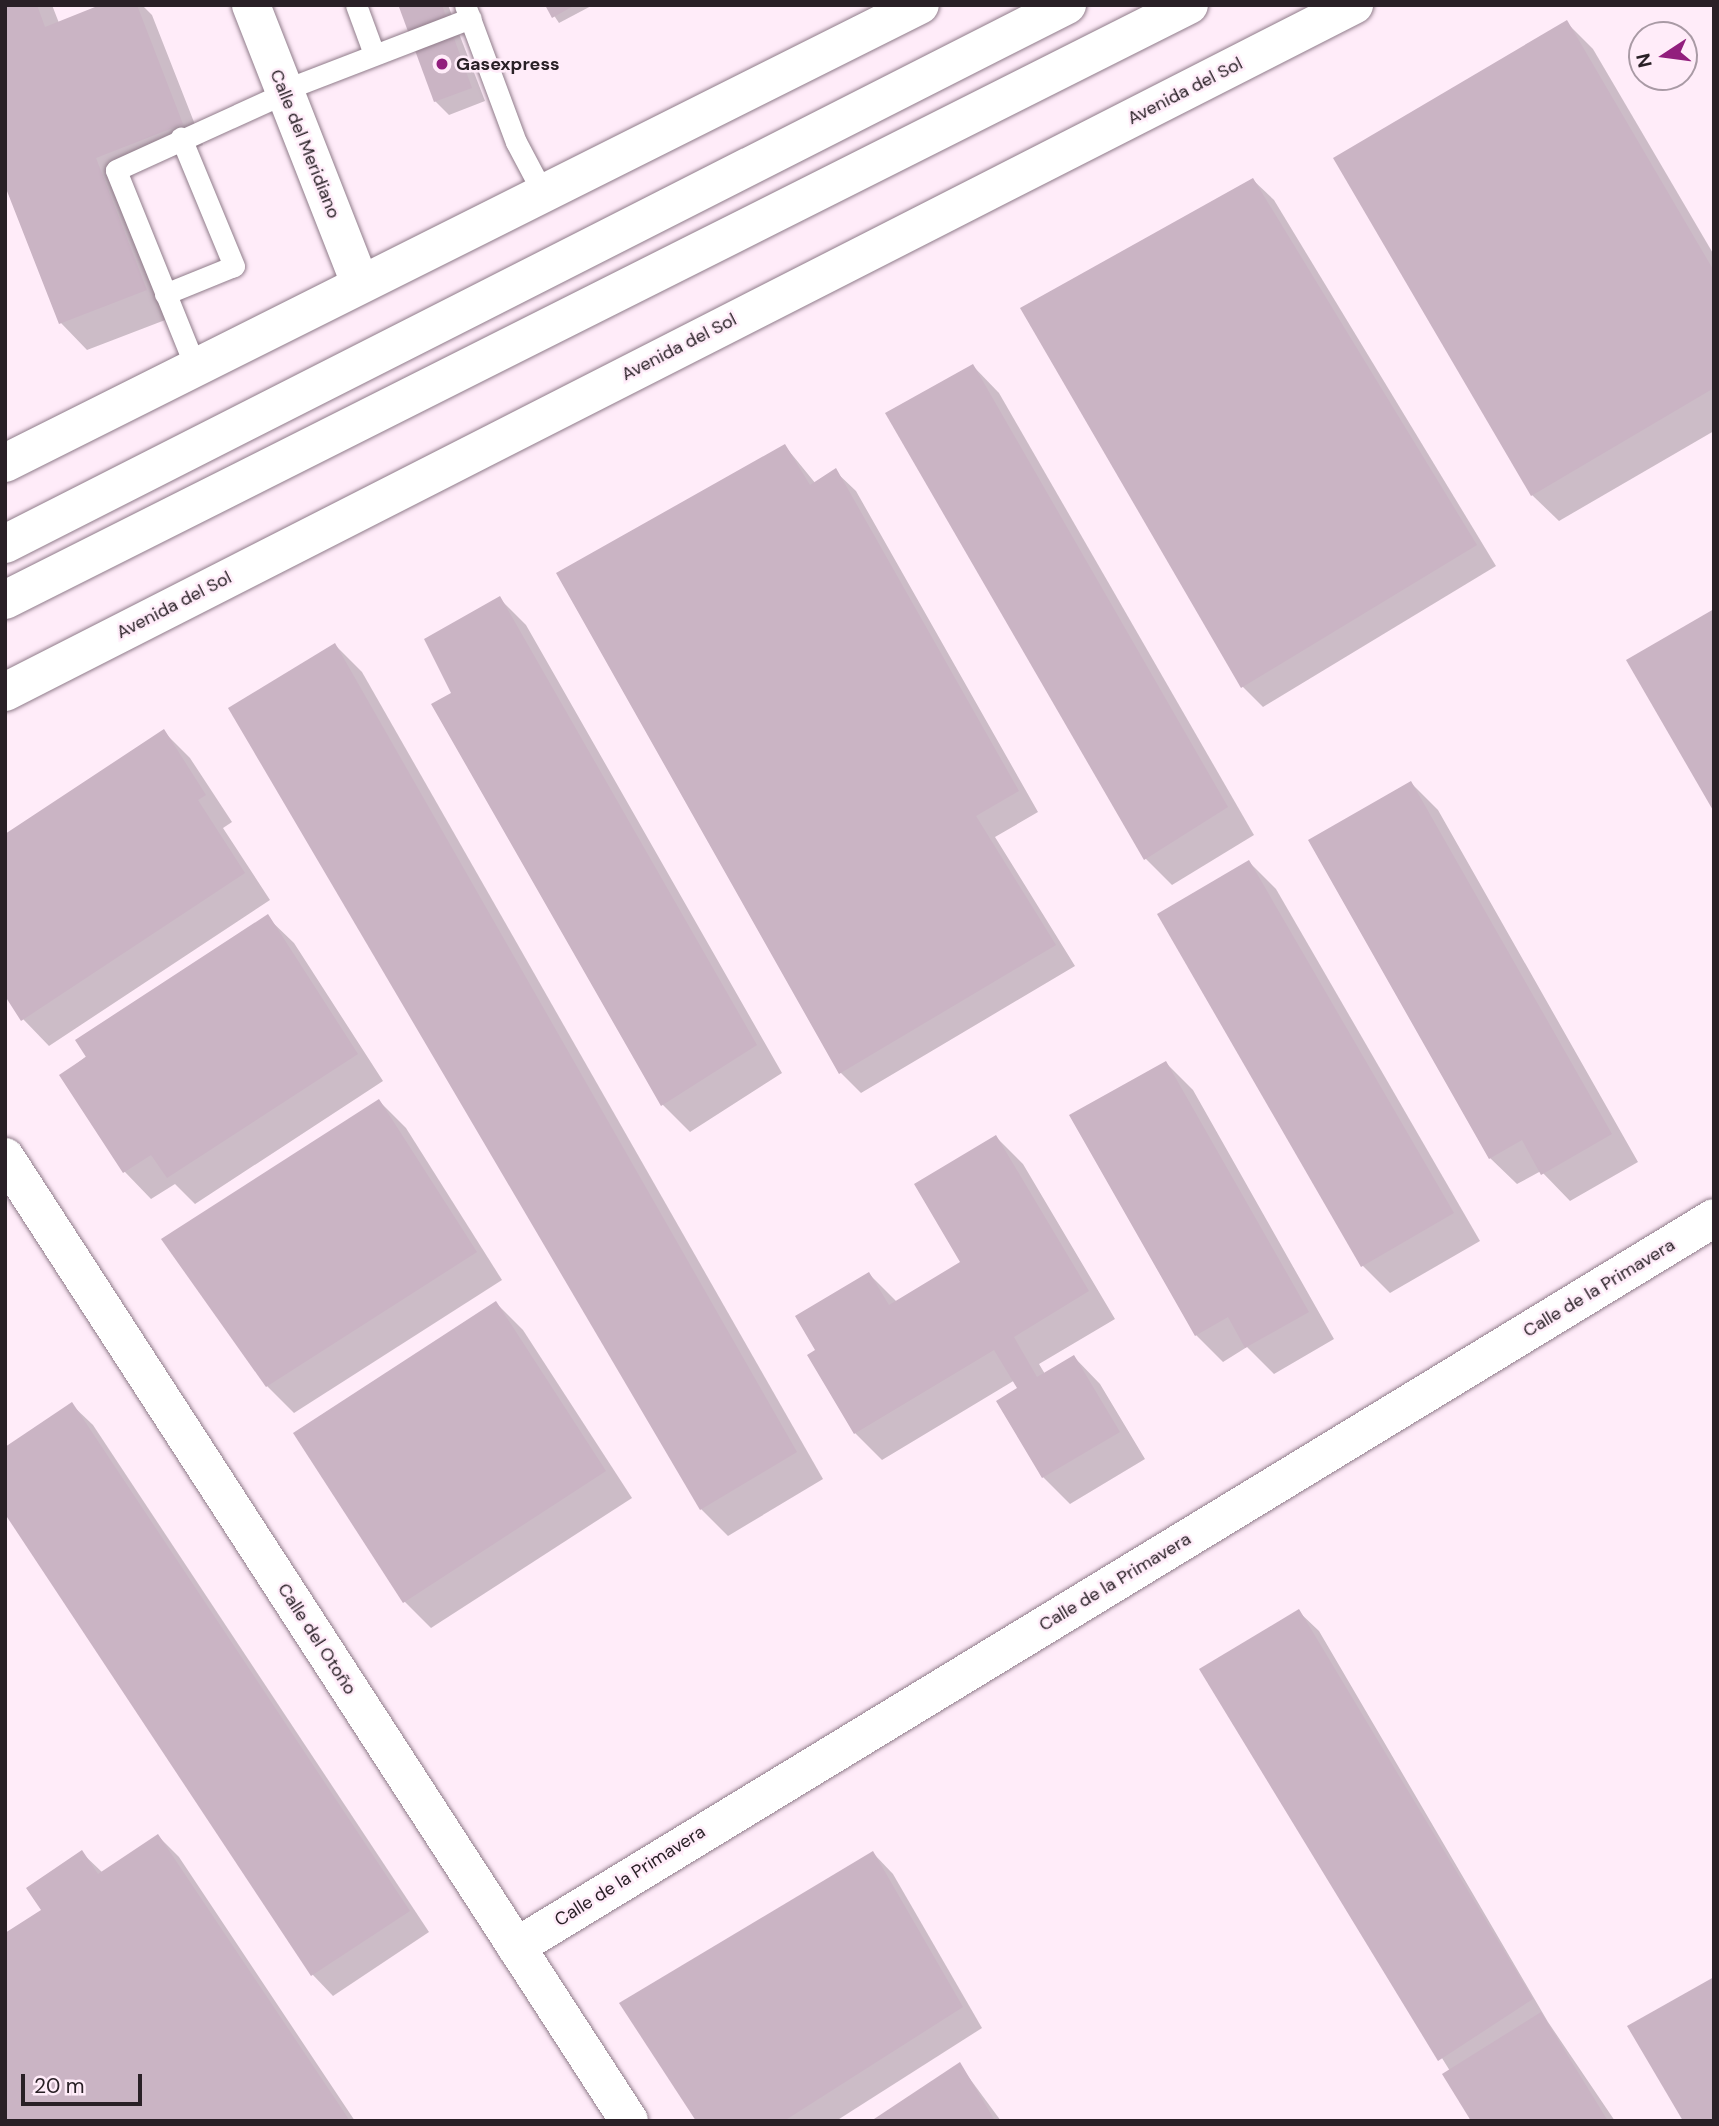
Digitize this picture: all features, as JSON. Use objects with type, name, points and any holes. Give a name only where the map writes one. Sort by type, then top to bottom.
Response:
[{"type":"street","name":"Calle del Meridiano","points":[[251,5],[360,283]]},
{"type":"street","points":[[9,450],[195,366],[920,5]]},
{"type":"street","points":[[5,544],[1067,5]]},
{"type":"street","points":[[5,600],[1189,5]]},
{"type":"street","name":"Avenida del Sol","points":[[5,692],[1354,5]]},
{"type":"street","name":"Calle del Otoño","points":[[5,1157],[629,2121]]},
{"type":"street","name":"Calle de la Primavera","points":[[516,1947],[1714,1218]]},
{"type":"lane","points":[[356,5],[374,54]]},
{"type":"lane","points":[[195,366],[116,170],[181,138],[468,12],[516,142],[543,193]]},
{"type":"lane","points":[[165,294],[234,265],[181,138]]},
{"type":"building","points":[[5,5],[37,5],[45,27],[100,5],[137,5],[183,124],[96,158],[147,290],[59,324],[5,186]]},
{"type":"building","name":"Gasexpress","points":[[442,5],[472,88],[434,102],[399,7]]},
{"type":"building","points":[[545,5],[575,5],[552,18]]},
{"type":"building","points":[[1567,20],[1714,271],[1714,388],[1531,496],[1333,158]]},
{"type":"building","points":[[1253,178],[1477,545],[1241,688],[1020,308]]},
{"type":"building","points":[[973,364],[1228,807],[1144,860],[885,413]]},
{"type":"building","points":[[785,444],[810,485],[836,468],[1019,791],[976,816],[1056,945],[839,1074],[556,573]]},
{"type":"building","points":[[500,596],[757,1045],[661,1106],[431,704],[451,693],[424,639]]},
{"type":"building","points":[[1714,609],[1714,812],[1626,660]]},
{"type":"building","points":[[335,643],[797,1452],[700,1510],[228,708]]},
{"type":"building","points":[[164,729],[206,795],[198,800],[245,873],[21,1021],[5,996],[5,834]]},
{"type":"building","points":[[1411,781],[1612,1134],[1541,1175],[1522,1140],[1489,1159],[1308,840]]},
{"type":"building","points":[[1249,860],[1454,1213],[1361,1267],[1157,914]]},
{"type":"building","points":[[268,914],[358,1054],[167,1178],[151,1155],[123,1173],[59,1075],[86,1057],[75,1040]]},
{"type":"building","points":[[1166,1061],[1309,1312],[1245,1348],[1228,1317],[1195,1336],[1069,1115]]},
{"type":"building","points":[[379,1099],[477,1252],[266,1387],[161,1239]]},
{"type":"building","points":[[996,1135],[1089,1291],[1014,1337],[1037,1377],[1074,1355],[1120,1432],[1042,1478],[996,1401],[1017,1388],[994,1350],[854,1434],[807,1355],[815,1350],[795,1316],[869,1272],[889,1305],[960,1262],[914,1184]]},
{"type":"building","points":[[496,1301],[606,1471],[403,1603],[293,1433]]},
{"type":"building","points":[[72,1402],[410,1911],[311,1976],[5,1514],[5,1447]]},
{"type":"building","points":[[1299,1609],[1533,1999],[1438,2061],[1199,1669]]},
{"type":"building","points":[[158,1834],[350,2121],[5,2121],[5,1933],[41,1910],[26,1888],[82,1850],[98,1874]]},
{"type":"building","points":[[873,1851],[963,2007],[784,2121],[696,2121],[619,2003]]},
{"type":"building","points":[[1714,1977],[1714,2121],[1683,2121],[1627,2026]]},
{"type":"building","points":[[1541,2012],[1608,2121],[1471,2121],[1442,2074]]},
{"type":"building","points":[[960,2062],[995,2121],[871,2121]]},
{"type":"place","name":"Gasexpress","points":[[442,64]]}]
